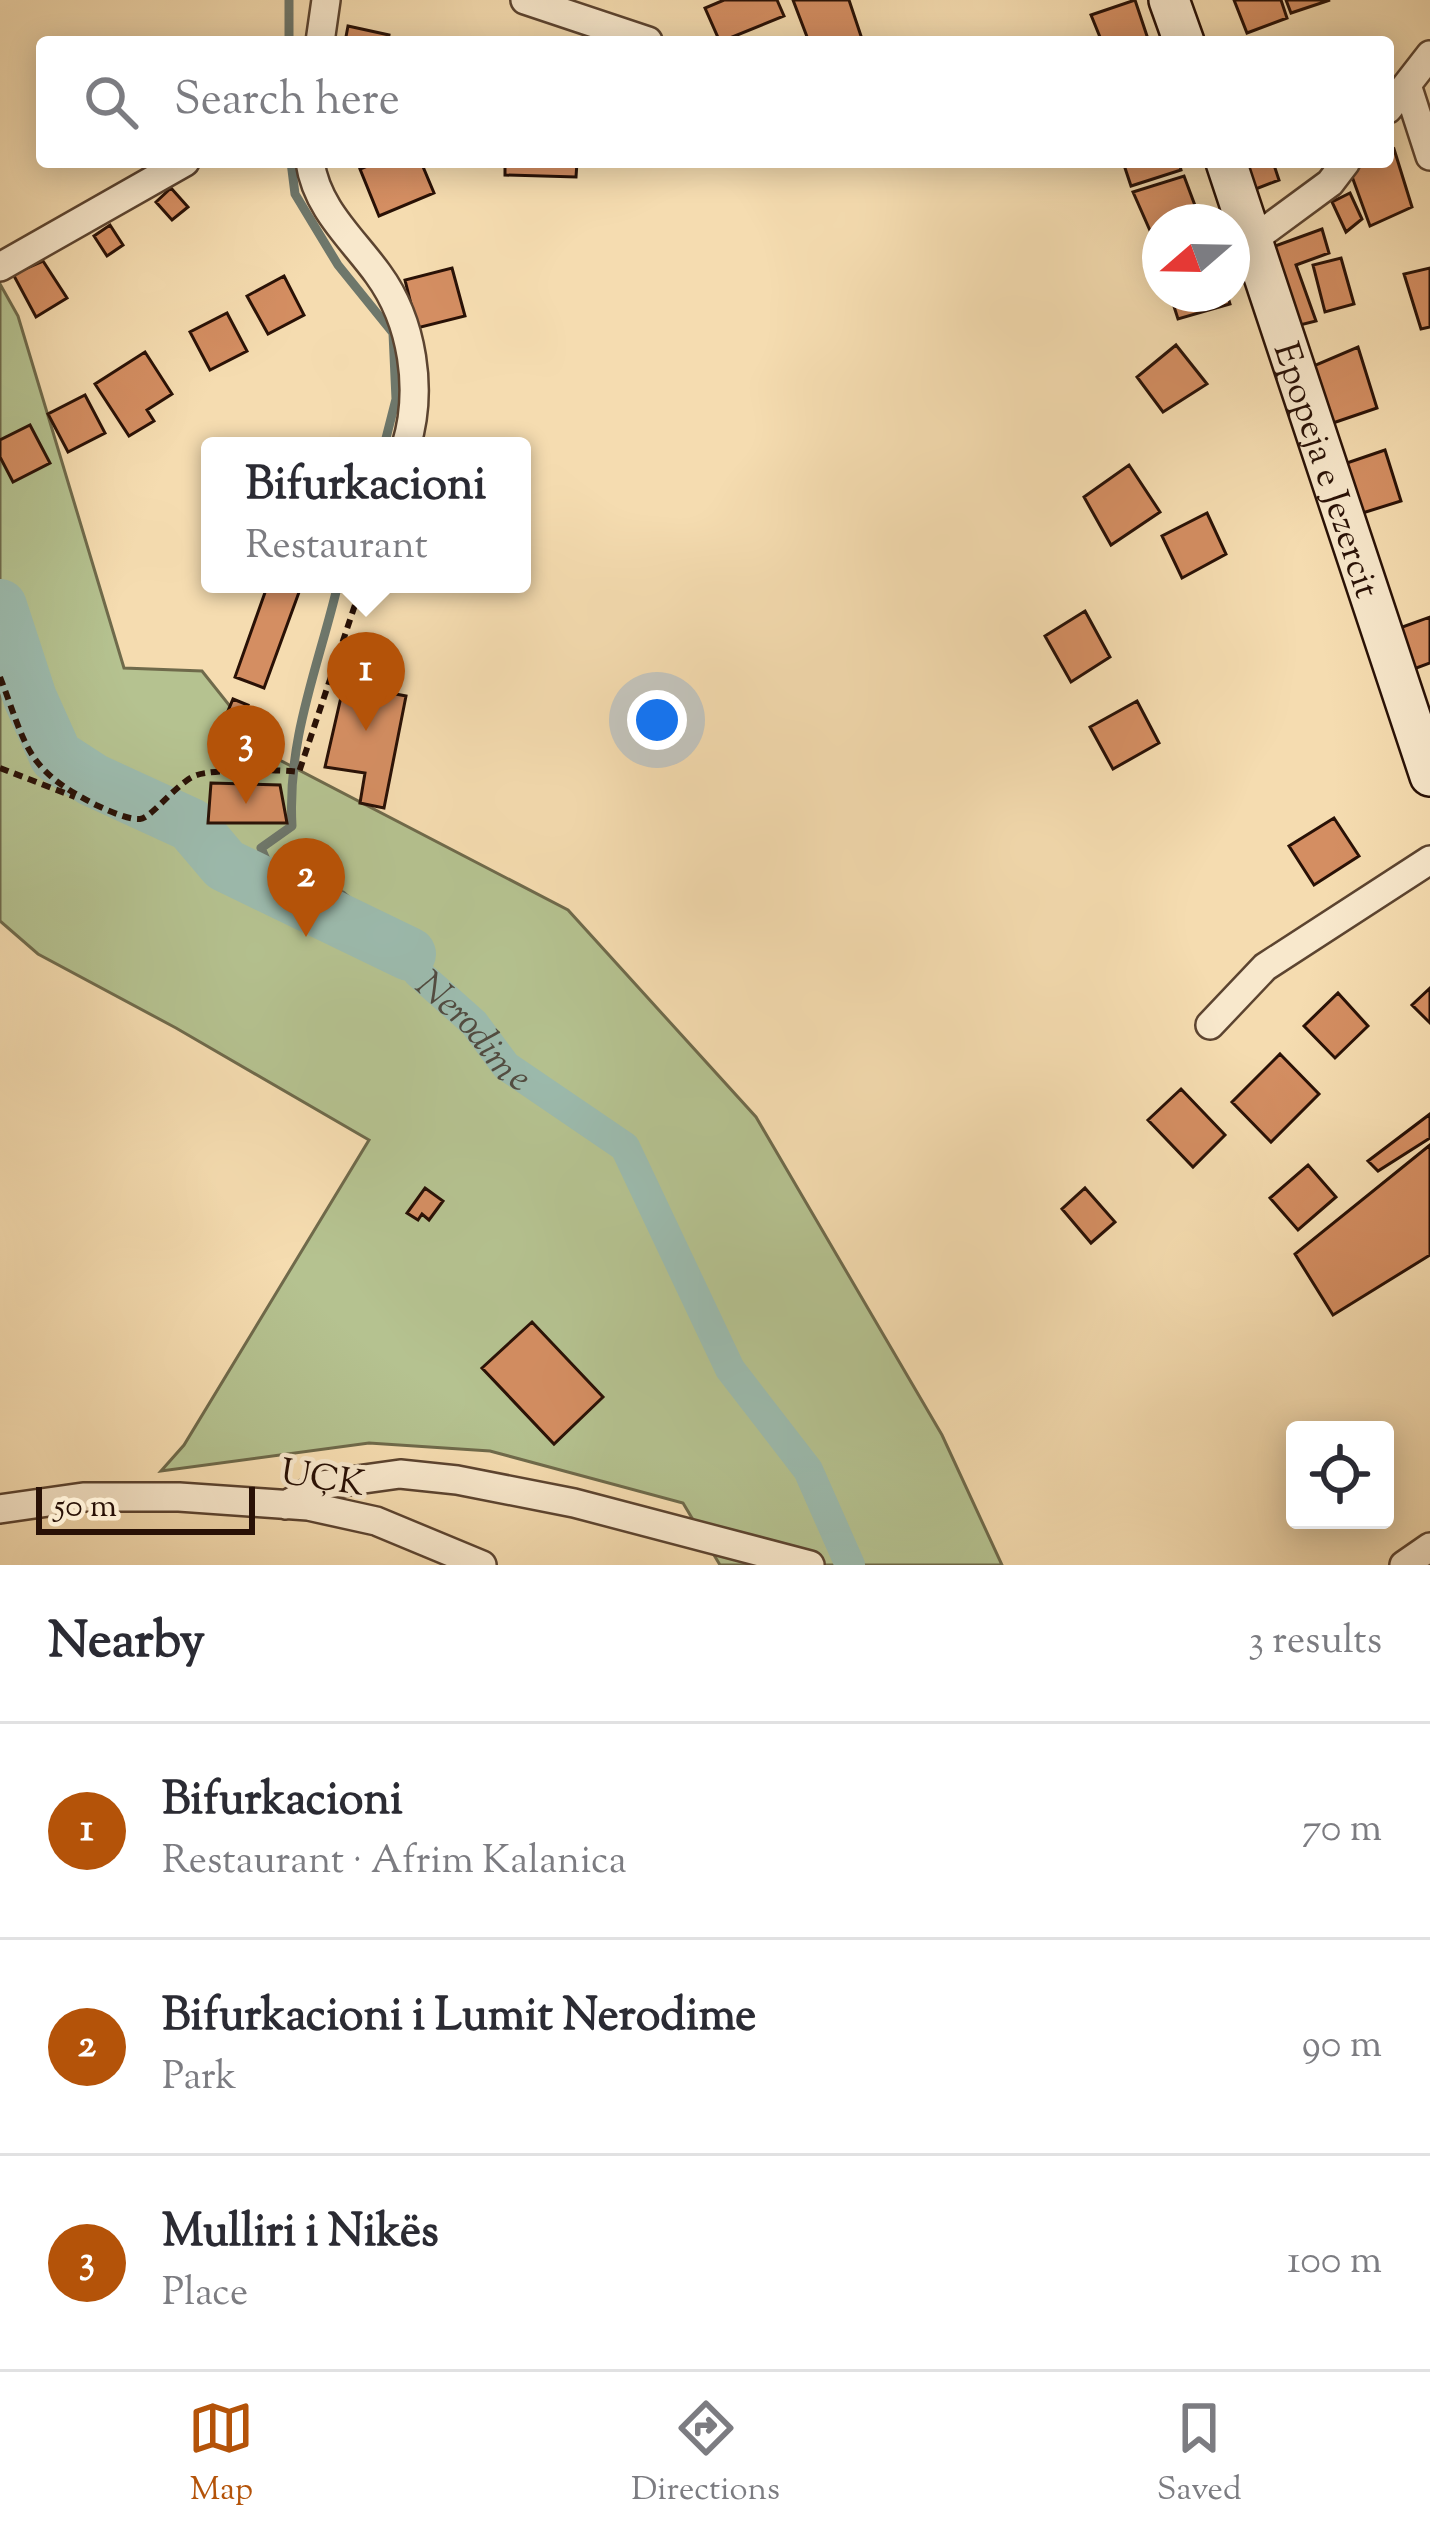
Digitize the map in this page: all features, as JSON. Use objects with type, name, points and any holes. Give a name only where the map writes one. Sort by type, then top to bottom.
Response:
[{"type":"main road","points":[[1168,0],[1182,36]]},
{"type":"main road","name":"Epopeja e Jezercit","points":[[1228,168],[1430,776]]},
{"type":"street","points":[[321,36],[326,0]]},
{"type":"street","points":[[525,0],[633,36]]},
{"type":"street","points":[[1394,102],[1430,55]]},
{"type":"street","points":[[1408,85],[1430,157]]},
{"type":"street","points":[[0,267],[174,168]]},
{"type":"street","points":[[312,168],[332,218],[380,276],[398,308],[412,356],[416,414],[409,437]]},
{"type":"street","points":[[1254,239],[1330,183],[1341,168]]},
{"type":"street","points":[[1210,1025],[1265,967],[1430,860]]},
{"type":"street","points":[[286,1505],[321,1485],[400,1474],[457,1480],[574,1503],[770,1561],[809,1565]]},
{"type":"street","name":"UÇK","points":[[0,1509],[83,1497],[179,1497],[286,1505],[376,1521],[482,1565]]},
{"type":"street","points":[[1404,1565],[1430,1547]]},
{"type":"path","points":[[0,768],[137,820],[151,815],[160,800],[197,775],[299,772],[359,593]]},
{"type":"path","points":[[0,677],[31,757],[54,782],[102,808]]},
{"type":"green space","points":[[0,284],[18,316],[124,668],[202,671],[268,754],[568,910],[756,1117],[942,1435],[1002,1565],[720,1565],[683,1503],[490,1451],[369,1443],[161,1471],[184,1445],[369,1140],[38,954],[0,921]]},
{"type":"building","points":[[724,0],[777,0],[784,16],[735,36],[717,36],[705,8]]},
{"type":"building","points":[[793,0],[849,0],[861,36],[807,36]]},
{"type":"building","points":[[1135,0],[1147,36],[1100,36],[1091,15]]},
{"type":"building","points":[[1234,0],[1281,0],[1287,18],[1247,33]]},
{"type":"building","points":[[1286,0],[1330,0],[1291,13]]},
{"type":"building","points":[[348,26],[389,35],[389,36],[346,36]]},
{"type":"building","points":[[1394,149],[1412,207],[1370,226],[1350,171],[1394,168]]},
{"type":"building","points":[[424,168],[434,193],[379,216],[360,169]]},
{"type":"building","points":[[505,168],[577,168],[576,177],[505,175]]},
{"type":"building","points":[[1125,168],[1180,168],[1181,170],[1131,186]]},
{"type":"building","points":[[1239,168],[1275,168],[1279,180],[1248,192]]},
{"type":"building","points":[[1184,176],[1194,204],[1142,204],[1142,212],[1133,192]]},
{"type":"building","points":[[171,188],[188,207],[172,220],[156,202]]},
{"type":"building","points":[[1350,193],[1362,219],[1346,232],[1332,202]]},
{"type":"building","points":[[110,225],[123,245],[107,256],[94,236]]},
{"type":"building","points":[[1322,229],[1329,253],[1296,265],[1316,321],[1292,327],[1267,249]]},
{"type":"building","points":[[1341,258],[1354,304],[1325,312],[1313,265]]},
{"type":"building","points":[[43,261],[67,298],[36,317],[13,274]]},
{"type":"building","points":[[452,268],[465,316],[417,328],[405,280]]},
{"type":"building","points":[[1430,268],[1430,327],[1421,329],[1404,274]]},
{"type":"building","points":[[284,276],[304,315],[268,334],[247,296]]},
{"type":"building","points":[[1176,312],[1202,312],[1178,319]]},
{"type":"building","points":[[227,313],[247,351],[210,370],[190,332]]},
{"type":"building","points":[[1176,345],[1207,384],[1163,412],[1137,377]]},
{"type":"building","points":[[1358,347],[1377,408],[1330,424],[1311,367]]},
{"type":"building","points":[[145,352],[172,394],[147,410],[154,421],[129,436],[95,384]]},
{"type":"building","points":[[85,395],[105,433],[68,452],[48,414]]},
{"type":"building","points":[[30,425],[50,463],[13,482],[0,457],[0,440]]},
{"type":"building","points":[[1385,450],[1401,501],[1356,515],[1341,465]]},
{"type":"building","points":[[1129,465],[1160,512],[1111,545],[1084,497]]},
{"type":"building","points":[[1207,513],[1226,554],[1182,578],[1162,536]]},
{"type":"building","points":[[265,593],[299,593],[264,688],[235,677]]},
{"type":"building","points":[[1085,611],[1110,657],[1071,682],[1045,636]]},
{"type":"building","points":[[1430,617],[1430,663],[1411,670],[1397,629]]},
{"type":"building","points":[[344,684],[406,696],[384,808],[360,803],[365,773],[325,767]]},
{"type":"building","points":[[233,699],[248,705],[235,736],[220,730]]},
{"type":"building","points":[[1137,701],[1159,743],[1113,769],[1090,727]]},
{"type":"building","points":[[211,783],[280,785],[287,823],[208,823]]},
{"type":"building","points":[[1334,818],[1359,856],[1314,885],[1289,846]]},
{"type":"building","points":[[1430,988],[1430,1023],[1412,1005]]},
{"type":"building","points":[[1338,993],[1368,1026],[1335,1058],[1304,1026]]},
{"type":"building","points":[[1280,1054],[1319,1094],[1271,1142],[1232,1102]]},
{"type":"building","points":[[1181,1089],[1225,1135],[1193,1167],[1148,1120]]},
{"type":"building","points":[[1430,1114],[1430,1138],[1378,1171],[1368,1161]]},
{"type":"building","points":[[1430,1145],[1430,1255],[1333,1315],[1295,1254]]},
{"type":"building","points":[[1308,1165],[1336,1197],[1298,1230],[1270,1198]]},
{"type":"building","points":[[425,1188],[443,1201],[429,1220],[422,1214],[418,1220],[407,1213]]},
{"type":"building","points":[[1085,1188],[1115,1222],[1091,1243],[1062,1209]]},
{"type":"building","points":[[532,1322],[603,1397],[554,1444],[482,1368]]},
{"type":"waterway","points":[[289,0],[289,36]]},
{"type":"waterway","points":[[292,168],[295,194],[338,265],[393,333],[396,399],[386,437]]},
{"type":"waterway","points":[[336,593],[299,733],[292,826],[261,848],[268,864],[342,895],[409,954]]},
{"type":"waterway","name":"Nerodime","points":[[0,606],[30,698],[56,756],[93,780],[191,825],[225,865],[409,954]]},
{"type":"waterway","name":"Nerodime","points":[[409,954],[418,973],[474,1023],[506,1066],[625,1147],[730,1369],[808,1470],[850,1565]]},
{"type":"place","name":"Bifurkacioni","points":[[366,731]]},
{"type":"place","name":"Mulliri i Nikës","points":[[246,804]]},
{"type":"place","name":"Bifurkacioni i Lumit Nerodime","points":[[306,937]]}]
